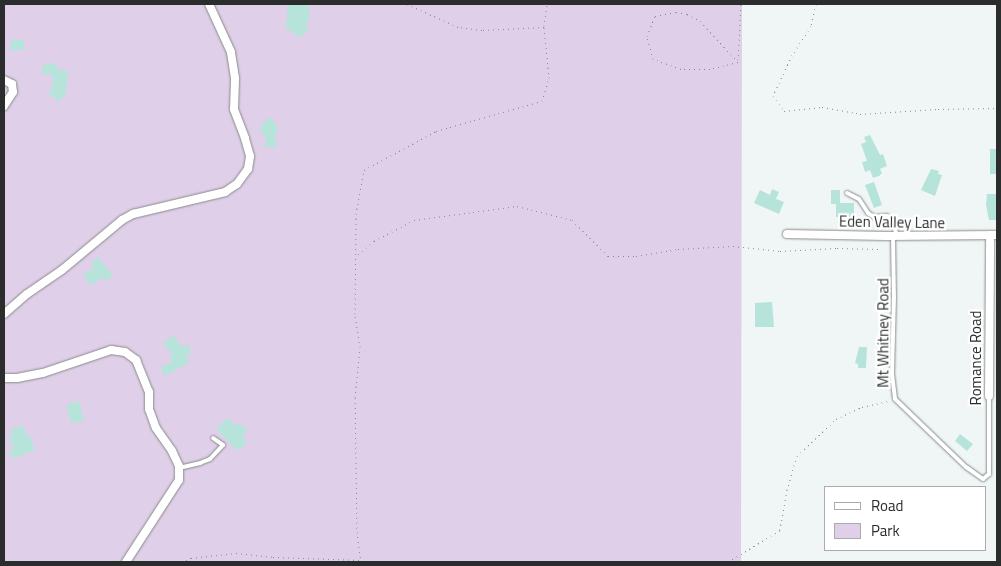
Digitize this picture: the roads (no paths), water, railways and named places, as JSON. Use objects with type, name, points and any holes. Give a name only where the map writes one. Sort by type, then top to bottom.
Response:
[{"type":"street","points":[[4,314],[26,294],[62,270],[122,220],[133,214],[224,192],[237,184],[248,169],[250,156],[246,138],[234,109],[235,78],[231,52],[209,4]]},
{"type":"street","points":[[4,80],[12,84],[13,92],[4,106]]},
{"type":"street","name":"Eden Valley Lane","points":[[787,234],[994,235]]},
{"type":"street","name":"Romance Road","points":[[989,396],[994,330],[994,235]]},
{"type":"street","points":[[4,378],[16,378],[43,373],[111,350],[125,352],[136,360],[149,392],[149,409],[156,428],[172,451],[179,468],[178,486],[126,562]]},
{"type":"lane","points":[[847,193],[860,199],[868,213],[874,217],[887,216],[894,226],[895,236]]},
{"type":"lane","name":"Mt Whitney Road","points":[[895,236],[892,374],[895,399],[966,467],[983,479]]},
{"type":"lane","name":"Romance Road","points":[[983,479],[989,474],[989,396]]},
{"type":"lane","points":[[179,468],[210,459],[222,445],[213,438]]}]
